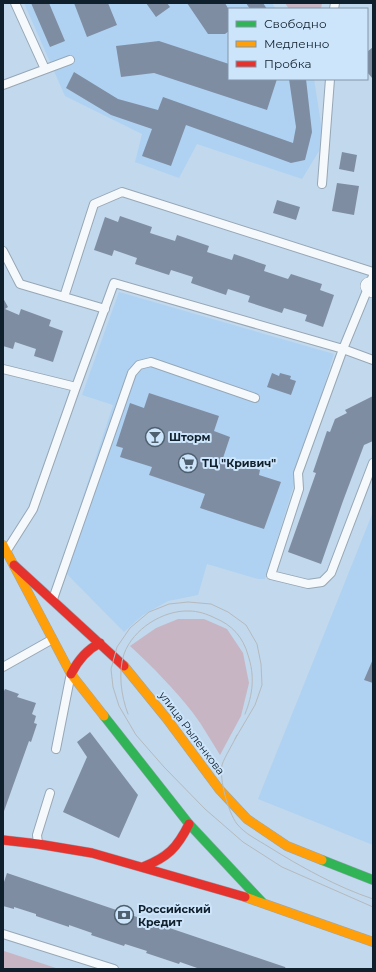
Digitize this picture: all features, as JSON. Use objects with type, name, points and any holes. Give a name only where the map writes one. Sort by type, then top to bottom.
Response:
[{"type":"street","name":"улица Рыленкова","points":[[5,548],[71,674],[189,824],[262,902]]},
{"type":"street","name":"улица Рыленкова","points":[[14,565],[126,668],[167,719],[219,789],[247,819],[287,846],[373,880]]},
{"type":"street","points":[[71,674],[83,653],[100,643]]},
{"type":"street","points":[[143,867],[162,859],[174,851],[189,824]]},
{"type":"street","name":"улица Рыленкова","points":[[3,840],[92,853],[143,867],[262,902],[373,942]]},
{"type":"lane","points":[[15,3],[45,69]]},
{"type":"lane","points":[[3,85],[70,60]]},
{"type":"lane","points":[[322,184],[330,80]]},
{"type":"lane","points":[[64,297],[94,204],[122,192],[372,281],[343,349],[298,473],[298,489],[271,575],[308,584],[322,582],[330,572],[373,463]]},
{"type":"lane","points":[[3,251],[20,284],[105,309]]},
{"type":"lane","points":[[5,548],[33,509],[114,283],[343,349],[373,360]]},
{"type":"lane","points":[[53,600],[132,373],[139,365],[151,362],[255,398]]},
{"type":"lane","points":[[3,369],[76,387]]},
{"type":"lane","points":[[3,667],[52,640]]},
{"type":"lane","points":[[56,749],[71,674]]},
{"type":"lane","points":[[38,844],[37,835],[50,793]]},
{"type":"lane","points":[[3,934],[114,969]]},
{"type":"shaded area","points":[[24,3],[272,3],[275,8],[228,8],[228,80],[314,80],[324,143],[302,179],[197,144],[179,178],[135,162],[142,134],[65,96]]},
{"type":"shaded area","points":[[285,3],[322,3],[321,8],[288,8]]},
{"type":"shaded area","points":[[119,292],[334,354],[265,579],[258,579],[207,564],[198,595],[168,601],[143,615],[124,632],[60,567],[113,405],[82,395]]},
{"type":"shaded area","points":[[373,512],[373,845],[258,799]]},
{"type":"shaded area","points":[[178,619],[204,619],[227,629],[243,653],[249,683],[241,716],[220,755],[186,704],[163,678],[130,646],[156,628]]},
{"type":"shaded area","points":[[4,951],[59,969],[3,969]]},
{"type":"building","points":[[31,3],[49,3],[65,41],[50,47]]},
{"type":"building","points":[[74,3],[108,3],[117,25],[87,37]]},
{"type":"building","points":[[146,3],[167,3],[170,7],[156,17]]},
{"type":"building","points":[[187,3],[225,3],[228,8],[228,32],[225,34],[208,34]]},
{"type":"building","points":[[246,3],[263,3],[266,8],[249,8]]},
{"type":"building","points":[[159,41],[228,64],[228,80],[277,80],[267,110],[154,73],[121,77],[116,46]]},
{"type":"building","points":[[373,47],[373,79],[368,73],[368,51]]},
{"type":"building","points":[[74,72],[118,99],[158,110],[163,97],[293,143],[296,127],[289,80],[306,80],[312,132],[305,160],[291,163],[186,125],[171,166],[142,156],[152,129],[111,115],[66,88]]},
{"type":"building","points":[[342,152],[357,155],[354,172],[339,169]]},
{"type":"building","points":[[337,183],[359,186],[354,215],[332,211]]},
{"type":"building","points":[[277,200],[300,207],[296,220],[273,213]]},
{"type":"building","points":[[120,216],[152,227],[150,233],[175,241],[177,235],[209,246],[207,252],[232,260],[234,254],[266,265],[264,271],[288,279],[291,274],[322,284],[320,290],[334,295],[323,327],[305,321],[307,315],[284,308],[282,313],[248,302],[250,296],[228,289],[226,295],[191,283],[193,277],[171,270],[169,275],[135,264],[137,258],[114,250],[112,256],[94,250],[105,217],[118,222]]},
{"type":"building","points":[[3,298],[8,307],[5,309],[19,315],[21,309],[51,320],[49,326],[63,331],[53,362],[34,356],[36,349],[15,342],[13,349],[3,346]]},
{"type":"building","points":[[272,373],[279,376],[280,373],[291,376],[290,379],[296,381],[291,395],[267,387]]},
{"type":"building","name":"ТЦ \"Кривич\"","points":[[149,393],[219,416],[214,431],[230,437],[223,458],[260,470],[259,475],[281,482],[264,529],[200,508],[205,494],[149,475],[152,467],[120,457],[123,448],[116,446],[130,403],[144,408]]},
{"type":"building","points":[[373,396],[373,441],[364,445],[321,564],[288,552],[316,473],[313,472],[327,431],[330,432],[335,419],[347,413],[345,410]]},
{"type":"building","points":[[373,659],[373,683],[364,680]]},
{"type":"building","points":[[5,689],[19,694],[17,697],[36,703],[32,714],[36,716],[34,723],[37,724],[31,742],[29,741],[3,814],[3,693]]},
{"type":"building","points":[[90,732],[138,795],[119,838],[63,812],[87,757],[77,742]]},
{"type":"building","points":[[7,873],[285,967],[286,969],[200,969],[146,953],[147,951],[125,944],[124,946],[91,935],[92,933],[36,916],[36,914],[14,907],[14,909],[3,906],[3,885]]},
{"type":"tram line","points":[[235,739],[255,705],[262,685],[261,664],[257,644],[246,625],[228,612],[211,604],[188,602],[169,604],[149,612],[130,628],[117,647],[111,669],[113,687],[119,706],[136,735],[164,767],[205,809],[243,842],[282,867],[373,907]]},
{"type":"tram line","points":[[128,714],[121,684],[122,661],[128,645],[134,637],[150,623],[169,614],[189,611],[209,615],[227,624],[240,637],[246,649],[252,670],[250,699],[245,714]]},
{"type":"tram line","points":[[237,735],[223,761],[221,771],[223,787],[230,812],[237,824],[252,837],[306,869],[346,889],[373,899]]},
{"type":"traffic: fast","points":[[104,716],[189,824],[262,902]]},
{"type":"traffic: fast","points":[[322,860],[373,880]]},
{"type":"traffic: slow","points":[[3,545],[71,674],[104,716]]},
{"type":"traffic: slow","points":[[124,666],[167,719],[219,789],[247,819],[287,846],[322,860]]},
{"type":"traffic: slow","points":[[245,897],[373,942]]},
{"type":"traffic: jam","points":[[14,565],[124,666]]},
{"type":"traffic: jam","points":[[71,674],[83,656],[100,643]]},
{"type":"traffic: jam","points":[[143,867],[171,851],[176,846],[189,824]]},
{"type":"traffic: jam","points":[[3,840],[92,853],[245,897]]},
{"type":"place","name":"Шторм","points":[[155,437]]},
{"type":"place","name":"ТЦ \"Кривич\"","points":[[188,463]]},
{"type":"place","name":"Российский Кредит","points":[[124,915]]}]
